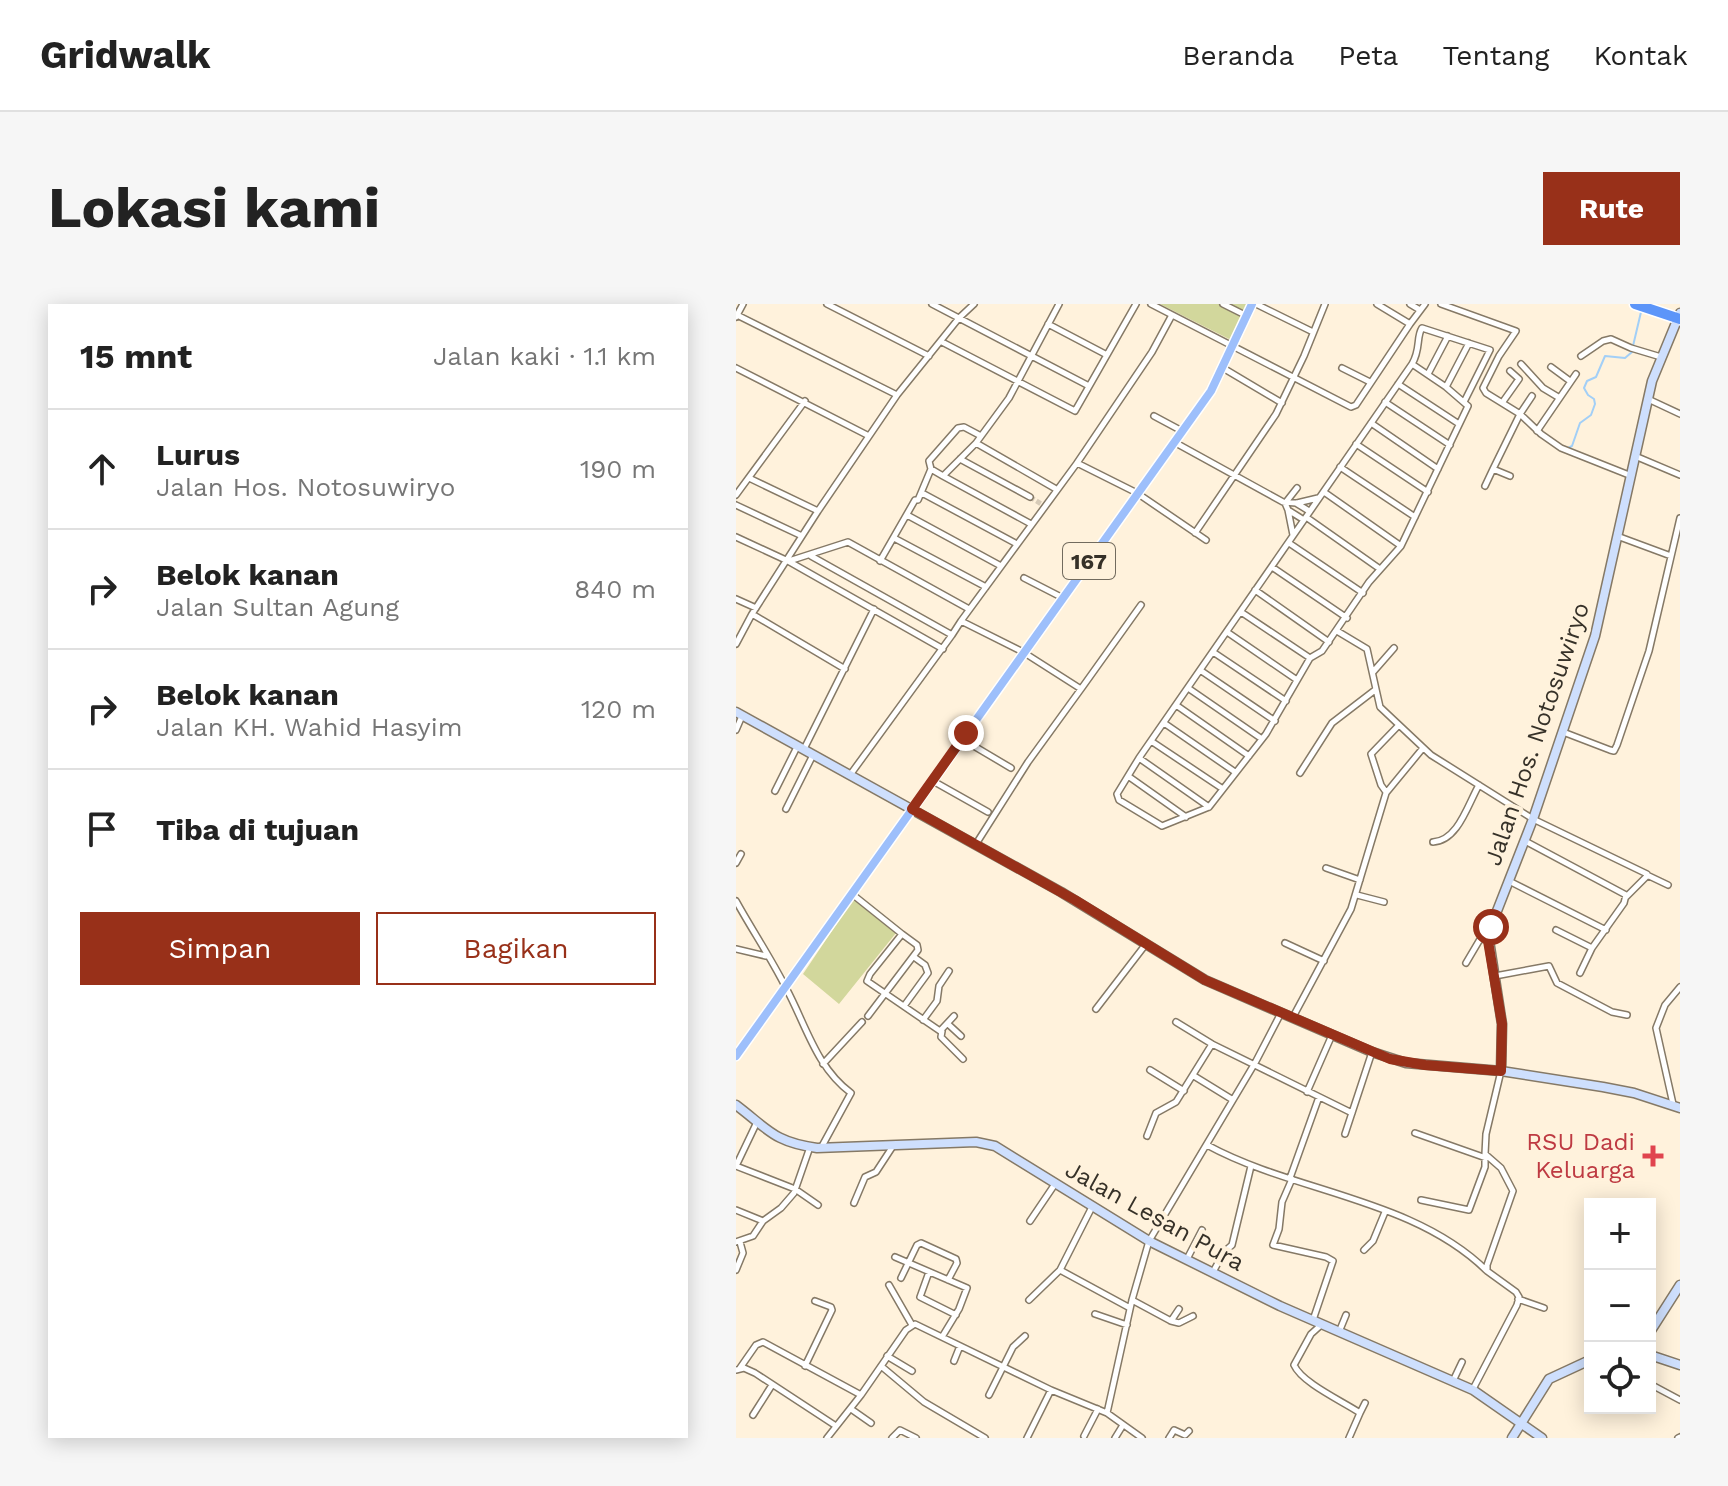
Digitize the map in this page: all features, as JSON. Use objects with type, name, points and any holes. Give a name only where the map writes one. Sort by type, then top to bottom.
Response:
[{"type":"highway","points":[[1635,304],[1679,317]]},
{"type":"highway","points":[[1655,304],[1679,317]]},
{"type":"main road","name":"167","points":[[736,1056],[1211,391],[1254,304]]},
{"type":"street","points":[[743,304],[737,314],[897,395]]},
{"type":"street","points":[[827,304],[929,356]]},
{"type":"street","points":[[932,304],[1089,386]]},
{"type":"street","points":[[736,644],[818,511],[897,395],[959,318],[974,304]]},
{"type":"street","points":[[943,476],[976,443],[1018,383],[1059,304]]},
{"type":"street","points":[[942,342],[1018,383],[1077,410],[1136,304]]},
{"type":"street","points":[[1151,304],[1351,407],[1356,405],[1425,304]]},
{"type":"street","points":[[1223,304],[1247,316]]},
{"type":"street","points":[[1254,304],[1313,332]]},
{"type":"street","points":[[1195,533],[1282,403],[1325,304]]},
{"type":"street","points":[[1377,304],[1410,324]]},
{"type":"street","points":[[1410,304],[1420,310]]},
{"type":"street","points":[[1441,304],[1516,331],[1483,388],[1486,393],[1520,414],[1561,448],[1629,475]]},
{"type":"street","points":[[850,775],[1077,463],[1152,352],[1172,315]]},
{"type":"street","name":"Jalan Hos. Notosuwiryo","points":[[1501,1071],[1502,1024],[1488,934],[1533,819],[1595,636],[1647,399],[1679,317]]},
{"type":"street","points":[[1048,324],[1107,355]]},
{"type":"street","points":[[1412,364],[1446,387],[1468,407],[1401,546],[1380,569],[1322,651],[1310,658],[1275,721],[1209,807],[1162,826],[1119,800],[1117,794],[1139,758],[1412,364],[1419,352],[1422,328],[1490,350],[1464,402]]},
{"type":"street","points":[[1427,374],[1448,336]]},
{"type":"street","points":[[1581,356],[1609,339],[1661,357]]},
{"type":"street","points":[[1446,387],[1469,343]]},
{"type":"street","points":[[1521,364],[1543,388],[1558,397]]},
{"type":"street","points":[[1551,367],[1570,381]]},
{"type":"street","points":[[736,368],[869,436]]},
{"type":"street","points":[[1223,368],[1282,403]]},
{"type":"street","points":[[1342,368],[1370,382]]},
{"type":"street","points":[[1502,403],[1519,379],[1510,371]]},
{"type":"street","points":[[1537,431],[1576,374]]},
{"type":"street","points":[[1398,384],[1459,424]]},
{"type":"street","points":[[1485,486],[1532,396]]},
{"type":"street","points":[[1647,399],[1680,414]]},
{"type":"street","points":[[736,495],[805,401]]},
{"type":"street","points":[[1385,402],[1450,445]]},
{"type":"street","points":[[1154,416],[1182,431]]},
{"type":"street","points":[[1371,423],[1438,469]]},
{"type":"street","points":[[880,561],[922,493],[931,469],[929,461],[958,428],[964,427],[981,436]]},
{"type":"street","points":[[1174,442],[1285,503],[1322,495],[1401,546]]},
{"type":"street","points":[[976,443],[1056,489]]},
{"type":"street","points":[[1356,444],[1428,492]]},
{"type":"street","points":[[1634,456],[1680,475]]},
{"type":"street","points":[[960,459],[1030,497]]},
{"type":"street","points":[[1077,463],[1137,493],[1206,540]]},
{"type":"street","points":[[1340,467],[1415,517]]},
{"type":"street","points":[[931,469],[1031,524]]},
{"type":"street","points":[[1493,469],[1510,476]]},
{"type":"street","points":[[749,478],[818,511]]},
{"type":"street","points":[[1285,503],[1297,488]]},
{"type":"street","points":[[922,493],[1017,544]]},
{"type":"street","points":[[1285,503],[1293,536]]},
{"type":"street","points":[[1296,503],[1306,516],[1380,569]]},
{"type":"street","points":[[736,505],[802,536]]},
{"type":"street","points":[[1288,510],[1306,516]]},
{"type":"street","points":[[907,515],[1001,566]]},
{"type":"street","points":[[1563,732],[1614,751],[1649,651],[1680,518]]},
{"type":"street","points":[[1617,536],[1671,556]]},
{"type":"street","points":[[736,537],[789,559],[943,649]]},
{"type":"street","points":[[894,538],[986,587]]},
{"type":"street","points":[[789,559],[810,556],[845,542],[969,609]]},
{"type":"street","points":[[1289,543],[1363,593]]},
{"type":"street","points":[[810,556],[952,635]]},
{"type":"street","points":[[1272,567],[1347,618]]},
{"type":"street","points":[[1024,578],[1063,598]]},
{"type":"street","points":[[1255,590],[1329,642]]},
{"type":"street","points":[[736,599],[845,669]]},
{"type":"street","points":[[976,844],[1028,762],[1141,605]]},
{"type":"street","points":[[775,791],[845,669],[874,609]]},
{"type":"street","points":[[1241,612],[1310,658]]},
{"type":"street","points":[[961,621],[1023,652],[1081,689]]},
{"type":"street","points":[[1337,631],[1367,649],[1380,707],[1423,748],[1533,819],[1668,885]]},
{"type":"street","points":[[1227,632],[1297,680]]},
{"type":"street","points":[[1372,673],[1394,648]]},
{"type":"street","points":[[1213,652],[1286,701]]},
{"type":"street","points":[[1200,670],[1275,721]]},
{"type":"street","points":[[1188,688],[1262,739]]},
{"type":"street","points":[[1300,773],[1332,723],[1375,690]]},
{"type":"street","points":[[1176,705],[1249,756]]},
{"type":"street","points":[[736,730],[739,714],[1075,900],[1205,980],[1372,1052],[1406,1063],[1501,1071],[1603,1087],[1677,1106],[1656,1028],[1665,1005],[1680,987]]},
{"type":"street","points":[[1164,723],[1235,772]]},
{"type":"street","points":[[1386,792],[1371,754],[1398,726]]},
{"type":"street","points":[[962,739],[1011,768]]},
{"type":"street","points":[[1151,741],[1223,789]]},
{"type":"street","points":[[1293,1017],[1357,895],[1386,792],[1423,748]]},
{"type":"street","points":[[786,809],[813,755]]},
{"type":"street","points":[[1139,758],[1209,807]]},
{"type":"street","points":[[1128,776],[1187,818]]},
{"type":"street","points":[[933,781],[988,812]]},
{"type":"street","points":[[1433,842],[1442,842],[1451,835],[1479,785]]},
{"type":"street","points":[[1525,841],[1626,897]]},
{"type":"street","points":[[736,863],[741,854]]},
{"type":"street","points":[[1326,868],[1360,880]]},
{"type":"street","points":[[1580,973],[1592,948],[1626,897],[1647,875]]},
{"type":"street","points":[[1508,881],[1606,930]]},
{"type":"street","points":[[851,893],[918,947],[914,957],[868,1016]]},
{"type":"street","points":[[1357,895],[1384,902]]},
{"type":"street","points":[[736,901],[786,987],[823,1064],[851,1095],[821,1148]]},
{"type":"street","points":[[1556,930],[1592,948]]},
{"type":"street","points":[[902,934],[867,979],[923,1020],[943,1030]]},
{"type":"street","points":[[1466,963],[1479,941],[1488,934]]},
{"type":"street","points":[[1285,943],[1324,961]]},
{"type":"street","points":[[1096,1009],[1146,944]]},
{"type":"street","points":[[736,949],[767,957]]},
{"type":"street","points":[[904,1006],[928,973],[925,965],[914,957]]},
{"type":"street","points":[[1494,976],[1549,966],[1557,983],[1612,1012],[1627,1015]]},
{"type":"street","points":[[923,1020],[937,1001],[939,986],[949,971]]},
{"type":"street","points":[[1107,1413],[1130,1308],[1149,1241],[1255,1063],[1281,1013]]},
{"type":"street","points":[[954,1016],[941,1037],[963,1059]]},
{"type":"street","points":[[823,1064],[862,1022]]},
{"type":"street","points":[[1176,1022],[1212,1044],[1352,1113]]},
{"type":"street","points":[[948,1024],[961,1036]]},
{"type":"street","points":[[1307,1092],[1332,1035]]},
{"type":"street","points":[[1147,1136],[1156,1113],[1172,1106],[1212,1044]]},
{"type":"street","points":[[1345,1134],[1372,1052]]},
{"type":"street","points":[[1150,1070],[1184,1091]]},
{"type":"street","points":[[1421,1200],[1469,1210],[1476,1196],[1501,1071]]},
{"type":"street","points":[[1194,1076],[1233,1100]]},
{"type":"street","points":[[1319,1097],[1282,1202],[1279,1229],[1273,1245],[1333,1261],[1317,1322],[1294,1367],[1305,1379],[1360,1413]]},
{"type":"street","name":"Jalan Lesan Pura","points":[[736,1105],[783,1141],[810,1147],[987,1143],[1005,1151],[1149,1241],[1317,1322],[1473,1390],[1542,1438]]},
{"type":"street","points":[[757,1122],[736,1166],[795,1189],[818,1205]]},
{"type":"street","points":[[1415,1133],[1485,1156],[1501,1168],[1513,1191],[1487,1271]]},
{"type":"street","points":[[854,1203],[865,1177],[875,1173],[894,1145]]},
{"type":"street","points":[[1207,1145],[1251,1166],[1385,1212],[1442,1236],[1516,1292],[1518,1299],[1473,1390]]},
{"type":"street","points":[[736,1270],[743,1253],[738,1242],[753,1236],[763,1221],[781,1208],[795,1189],[810,1147]]},
{"type":"street","points":[[1212,1273],[1224,1252],[1232,1245],[1251,1166]]},
{"type":"street","points":[[1030,1221],[1055,1184]]},
{"type":"street","points":[[1029,1300],[1060,1270],[1092,1207]]},
{"type":"street","points":[[736,1210],[763,1221]]},
{"type":"street","points":[[1364,1250],[1373,1241],[1385,1212]]},
{"type":"street","points":[[1187,1260],[1202,1230]]},
{"type":"street","points":[[901,1278],[917,1245],[924,1243],[956,1259],[948,1280]]},
{"type":"street","points":[[895,1257],[967,1288],[956,1315],[942,1337]]},
{"type":"street","points":[[1060,1270],[1130,1308]]},
{"type":"street","points":[[929,1272],[920,1297],[956,1315]]},
{"type":"street","points":[[889,1285],[912,1325]]},
{"type":"street","points":[[1656,1323],[1680,1285]]},
{"type":"street","points":[[1518,1299],[1544,1308]]},
{"type":"street","points":[[1132,1300],[1171,1321],[1179,1323],[1193,1316]]},
{"type":"street","points":[[805,1366],[832,1310],[815,1301]]},
{"type":"street","points":[[1171,1321],[1179,1309]]},
{"type":"street","points":[[1095,1314],[1127,1325]]},
{"type":"street","points":[[1339,1332],[1346,1315]]},
{"type":"street","points":[[912,1325],[919,1325],[1051,1390],[1107,1413],[1142,1438]]},
{"type":"street","points":[[827,1438],[912,1325]]},
{"type":"street","points":[[989,1395],[1013,1347],[1025,1336]]},
{"type":"street","points":[[836,1426],[755,1373],[738,1369],[759,1342],[766,1343],[861,1395]]},
{"type":"street","points":[[954,1361],[960,1346]]},
{"type":"street","points":[[887,1356],[912,1371]]},
{"type":"street","points":[[1656,1357],[1680,1365]]},
{"type":"street","points":[[1453,1381],[1462,1362]]},
{"type":"street","points":[[1512,1438],[1549,1379],[1584,1363]]},
{"type":"street","points":[[881,1366],[924,1402],[985,1438]]},
{"type":"street","points":[[753,1415],[772,1385]]},
{"type":"street","points":[[1656,1387],[1680,1400]]},
{"type":"street","points":[[1027,1438],[1051,1390]]},
{"type":"street","points":[[1349,1438],[1365,1403]]},
{"type":"street","points":[[851,1409],[871,1423]]},
{"type":"street","points":[[1084,1436],[1098,1409]]},
{"type":"street","points":[[1115,1438],[1124,1425]]},
{"type":"street","points":[[892,1438],[900,1430],[916,1438]]},
{"type":"street","points":[[1169,1438],[1174,1430],[1185,1435],[1189,1431]]},
{"type":"green space","points":[[1160,304],[1249,304],[1233,341]]},
{"type":"green space","points":[[854,898],[896,933],[839,1004],[803,974]]},
{"type":"waterway","points":[[1633,346],[1641,312]]},
{"type":"waterway","points":[[1568,448],[1572,446],[1580,423],[1591,415],[1595,404],[1584,388],[1587,381],[1596,377],[1605,356],[1625,358],[1632,352]]},
{"type":"tunnel","points":[[1030,497],[1043,505]]},
{"type":"place","name":"RSU Dadi Keluarga","points":[[1653,1156]]},
{"type":"route","points":[[966,733],[912,809],[1075,900],[1205,980],[1390,1059],[1501,1071],[1502,1024],[1488,941],[1491,927]]}]
